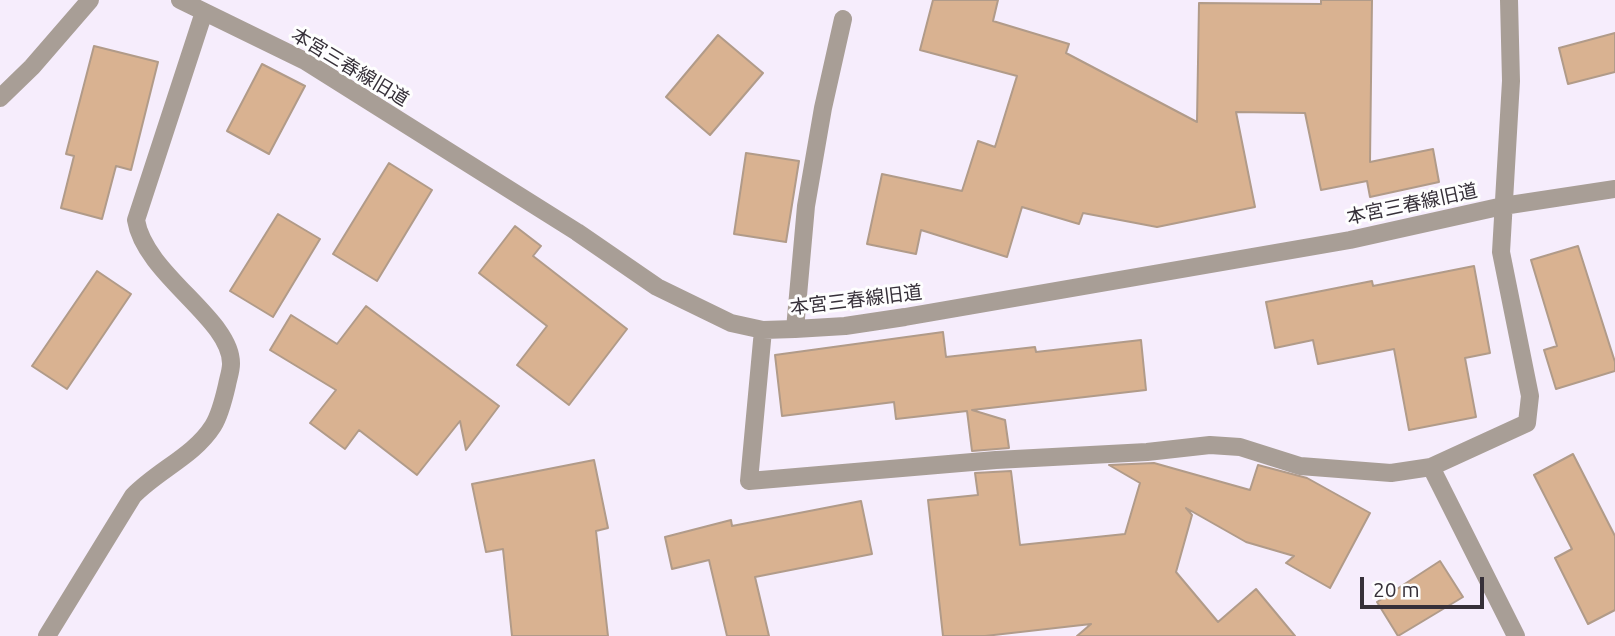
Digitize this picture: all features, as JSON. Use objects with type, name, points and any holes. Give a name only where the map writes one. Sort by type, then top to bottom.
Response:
[{"type":"street","points":[[0,98],[32,67],[90,0]]},
{"type":"street","name":"本宮三春線旧道","points":[[180,0],[305,61],[577,232],[657,287],[731,323],[763,330],[845,326],[905,317],[1350,240],[1503,206],[1615,189]]},
{"type":"street","points":[[763,330],[749,481],[996,460],[1147,452],[1210,444],[1240,447],[1300,466],[1391,473],[1431,467],[1527,423],[1530,396],[1501,252],[1511,81],[1509,0]]},
{"type":"street","points":[[47,636],[133,496],[146,483],[190,452],[213,425],[225,393],[232,362],[217,328],[149,254],[138,236],[136,220],[204,12]]},
{"type":"street","points":[[795,329],[806,206],[823,108],[843,19]]},
{"type":"street","points":[[1431,467],[1516,636]]},
{"type":"building","points":[[933,0],[998,0],[993,21],[1069,44],[1066,53],[1197,122],[1199,3],[1321,4],[1321,0],[1372,0],[1370,162],[1433,149],[1439,182],[1370,197],[1367,181],[1321,190],[1305,113],[1236,112],[1255,207],[1157,227],[1083,213],[1079,224],[1022,207],[1007,257],[921,230],[916,254],[867,244],[882,174],[962,191],[978,141],[995,147],[1017,76],[920,50]]},
{"type":"building","points":[[1615,33],[1615,72],[1568,84],[1559,48]]},
{"type":"building","points":[[718,35],[763,73],[710,135],[666,97]]},
{"type":"building","points":[[94,46],[158,62],[131,170],[116,166],[102,219],[61,208],[74,156],[66,154]]},
{"type":"building","points":[[262,64],[305,86],[269,154],[227,131]]},
{"type":"building","points":[[746,153],[799,161],[786,242],[734,234]]},
{"type":"building","points":[[389,163],[432,190],[377,281],[333,254]]},
{"type":"building","points":[[278,214],[320,239],[273,317],[230,291]]},
{"type":"building","points":[[515,226],[541,246],[533,256],[627,329],[569,405],[517,365],[547,326],[479,273]]},
{"type":"building","points":[[1578,246],[1615,362],[1615,371],[1556,389],[1544,350],[1557,346],[1531,260]]},
{"type":"building","points":[[1474,266],[1490,353],[1465,358],[1476,417],[1409,430],[1394,349],[1318,364],[1313,340],[1275,348],[1266,302],[1372,281],[1373,286]]},
{"type":"building","points":[[97,271],[131,294],[67,389],[32,366]]},
{"type":"building","points":[[366,306],[499,406],[466,450],[460,421],[417,475],[359,430],[345,449],[310,423],[336,390],[270,350],[291,315],[337,344]]},
{"type":"building","points":[[943,332],[946,357],[1035,347],[1036,352],[1141,340],[1146,390],[972,410],[1005,420],[1009,448],[972,451],[967,411],[896,419],[894,402],[782,416],[775,355]]},
{"type":"building","points":[[1573,454],[1615,536],[1615,610],[1588,624],[1555,558],[1572,549],[1534,475]]},
{"type":"building","points":[[594,460],[608,528],[596,531],[608,636],[512,636],[503,549],[486,552],[472,484]]},
{"type":"building","points":[[1154,463],[1250,490],[1258,465],[1307,478],[1370,513],[1330,588],[1286,563],[1294,556],[1246,542],[1186,508],[1192,515],[1176,572],[1218,622],[1256,589],[1295,636],[1077,636],[1091,624],[985,636],[943,636],[928,500],[978,495],[975,473],[1011,471],[1020,545],[1125,534],[1140,483],[1109,465]]},
{"type":"building","points":[[861,501],[872,554],[755,577],[769,636],[727,636],[709,560],[672,569],[665,537],[731,520],[732,526]]},
{"type":"building","points":[[1440,561],[1463,597],[1398,636],[1377,602]]}]
